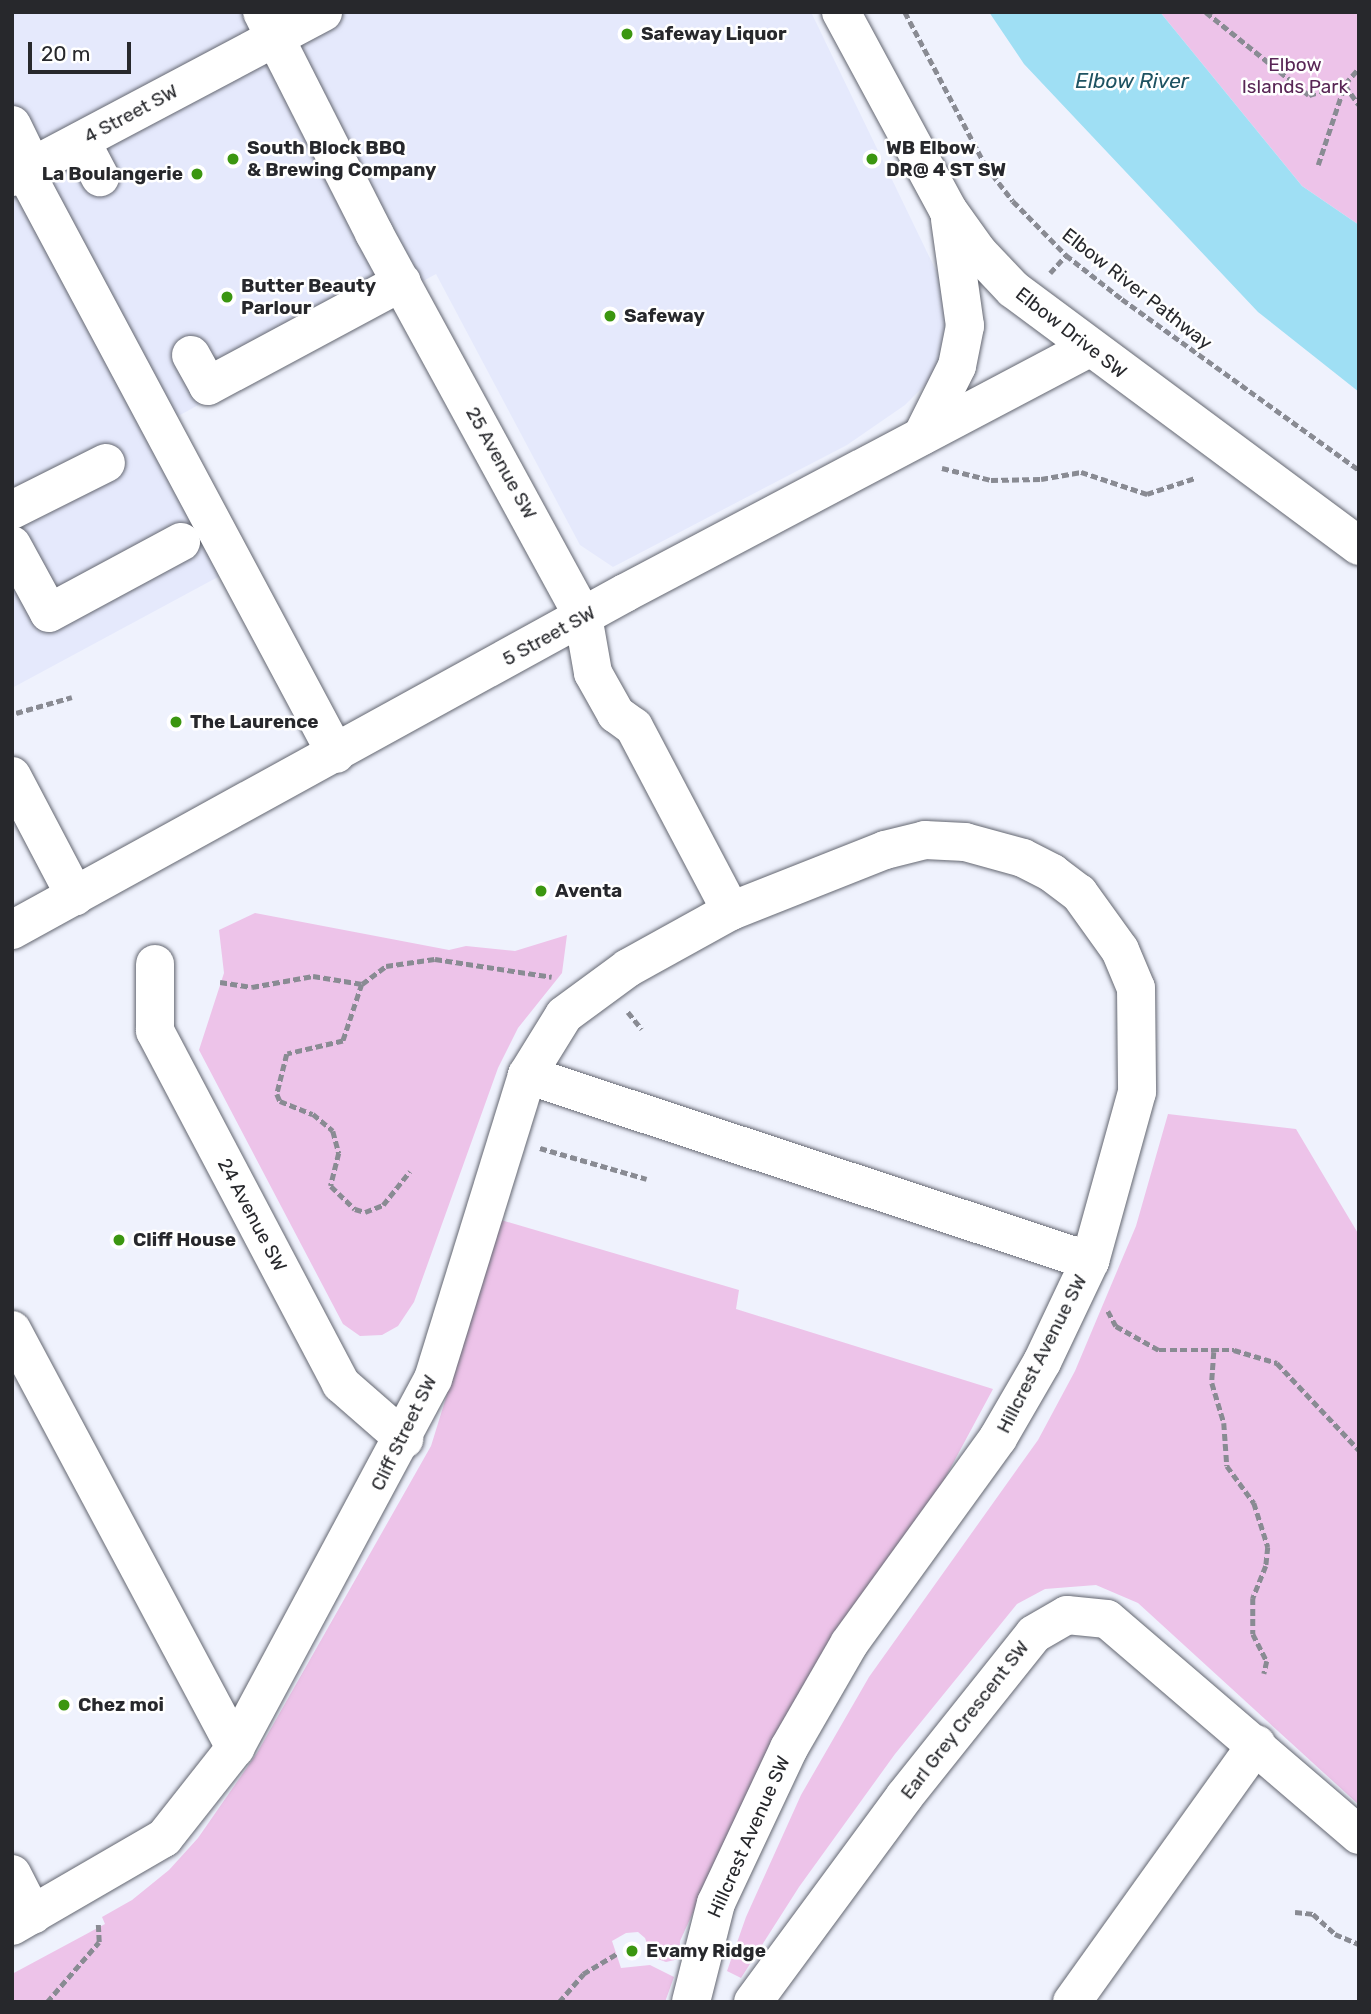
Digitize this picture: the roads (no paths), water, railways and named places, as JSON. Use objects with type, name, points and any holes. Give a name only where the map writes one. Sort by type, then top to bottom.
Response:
[{"type":"street","name":"4 Street SW","points":[[23,171],[81,141],[268,25],[323,12]]},
{"type":"street","name":"Elbow Drive SW","points":[[841,12],[948,210],[978,252],[1013,289],[1088,348],[1359,546]]},
{"type":"street","name":"25 Avenue SW","points":[[268,25],[402,282],[583,616],[593,673],[616,714],[634,727],[731,911]]},
{"type":"street","points":[[12,125],[23,171],[336,754]]},
{"type":"street","points":[[81,141],[100,177]]},
{"type":"street","points":[[927,451],[957,366],[965,326],[948,210]]},
{"type":"street","points":[[191,355],[208,386],[402,282]]},
{"type":"street","name":"5 Street SW","points":[[12,930],[583,616],[927,451],[1088,348]]},
{"type":"street","points":[[12,510],[106,463]]},
{"type":"street","points":[[12,545],[49,613],[181,542]]},
{"type":"street","points":[[12,776],[75,896]]},
{"type":"street","name":"Hillcrest Avenue SW","points":[[691,2002],[716,1903],[789,1748],[849,1644],[998,1438],[1042,1362],[1090,1261],[1137,1092],[1136,988],[1120,950],[1079,893],[1023,858],[965,842],[925,841],[885,850],[731,911]]},
{"type":"street","name":"Cliff Street SW","points":[[23,1920],[164,1838],[235,1748],[404,1439],[433,1379],[527,1075],[565,1015],[628,968],[731,911]]},
{"type":"street","name":"24 Avenue SW","points":[[155,964],[155,1031],[341,1384],[404,1439]]},
{"type":"street","points":[[527,1075],[1090,1261]]},
{"type":"street","points":[[12,1330],[235,1748]]},
{"type":"street","name":"Earl Grey Crescent SW","points":[[753,2002],[904,1797],[1034,1634],[1067,1615],[1107,1619],[1257,1744],[1359,1835]]},
{"type":"street","points":[[1072,2002],[1257,1744]]},
{"type":"street","points":[[12,1874],[23,1920]]},
{"type":"water","name":"Elbow River","points":[[989,12],[1160,12],[1302,186],[1359,225],[1359,392],[1258,312],[1024,64]]},
{"type":"place","name":"Safeway Liquor","points":[[627,34]]},
{"type":"place","name":"South Block BBQ & Brewing Company","points":[[233,159]]},
{"type":"place","name":"WB Elbow DR@ 4 ST SW","points":[[872,159]]},
{"type":"place","name":"La Boulangerie","points":[[197,174]]},
{"type":"place","name":"Butter Beauty Parlour","points":[[227,297]]},
{"type":"place","name":"Safeway","points":[[610,316]]},
{"type":"place","name":"The Laurence","points":[[176,722]]},
{"type":"place","name":"Aventa","points":[[541,891]]},
{"type":"place","name":"Cliff House","points":[[119,1240]]},
{"type":"place","name":"Chez moi","points":[[64,1705]]},
{"type":"place","name":"Evamy Ridge","points":[[632,1951]]},
{"type":"park label","name":"Elbow Islands Park","points":[[1295,76]]}]
